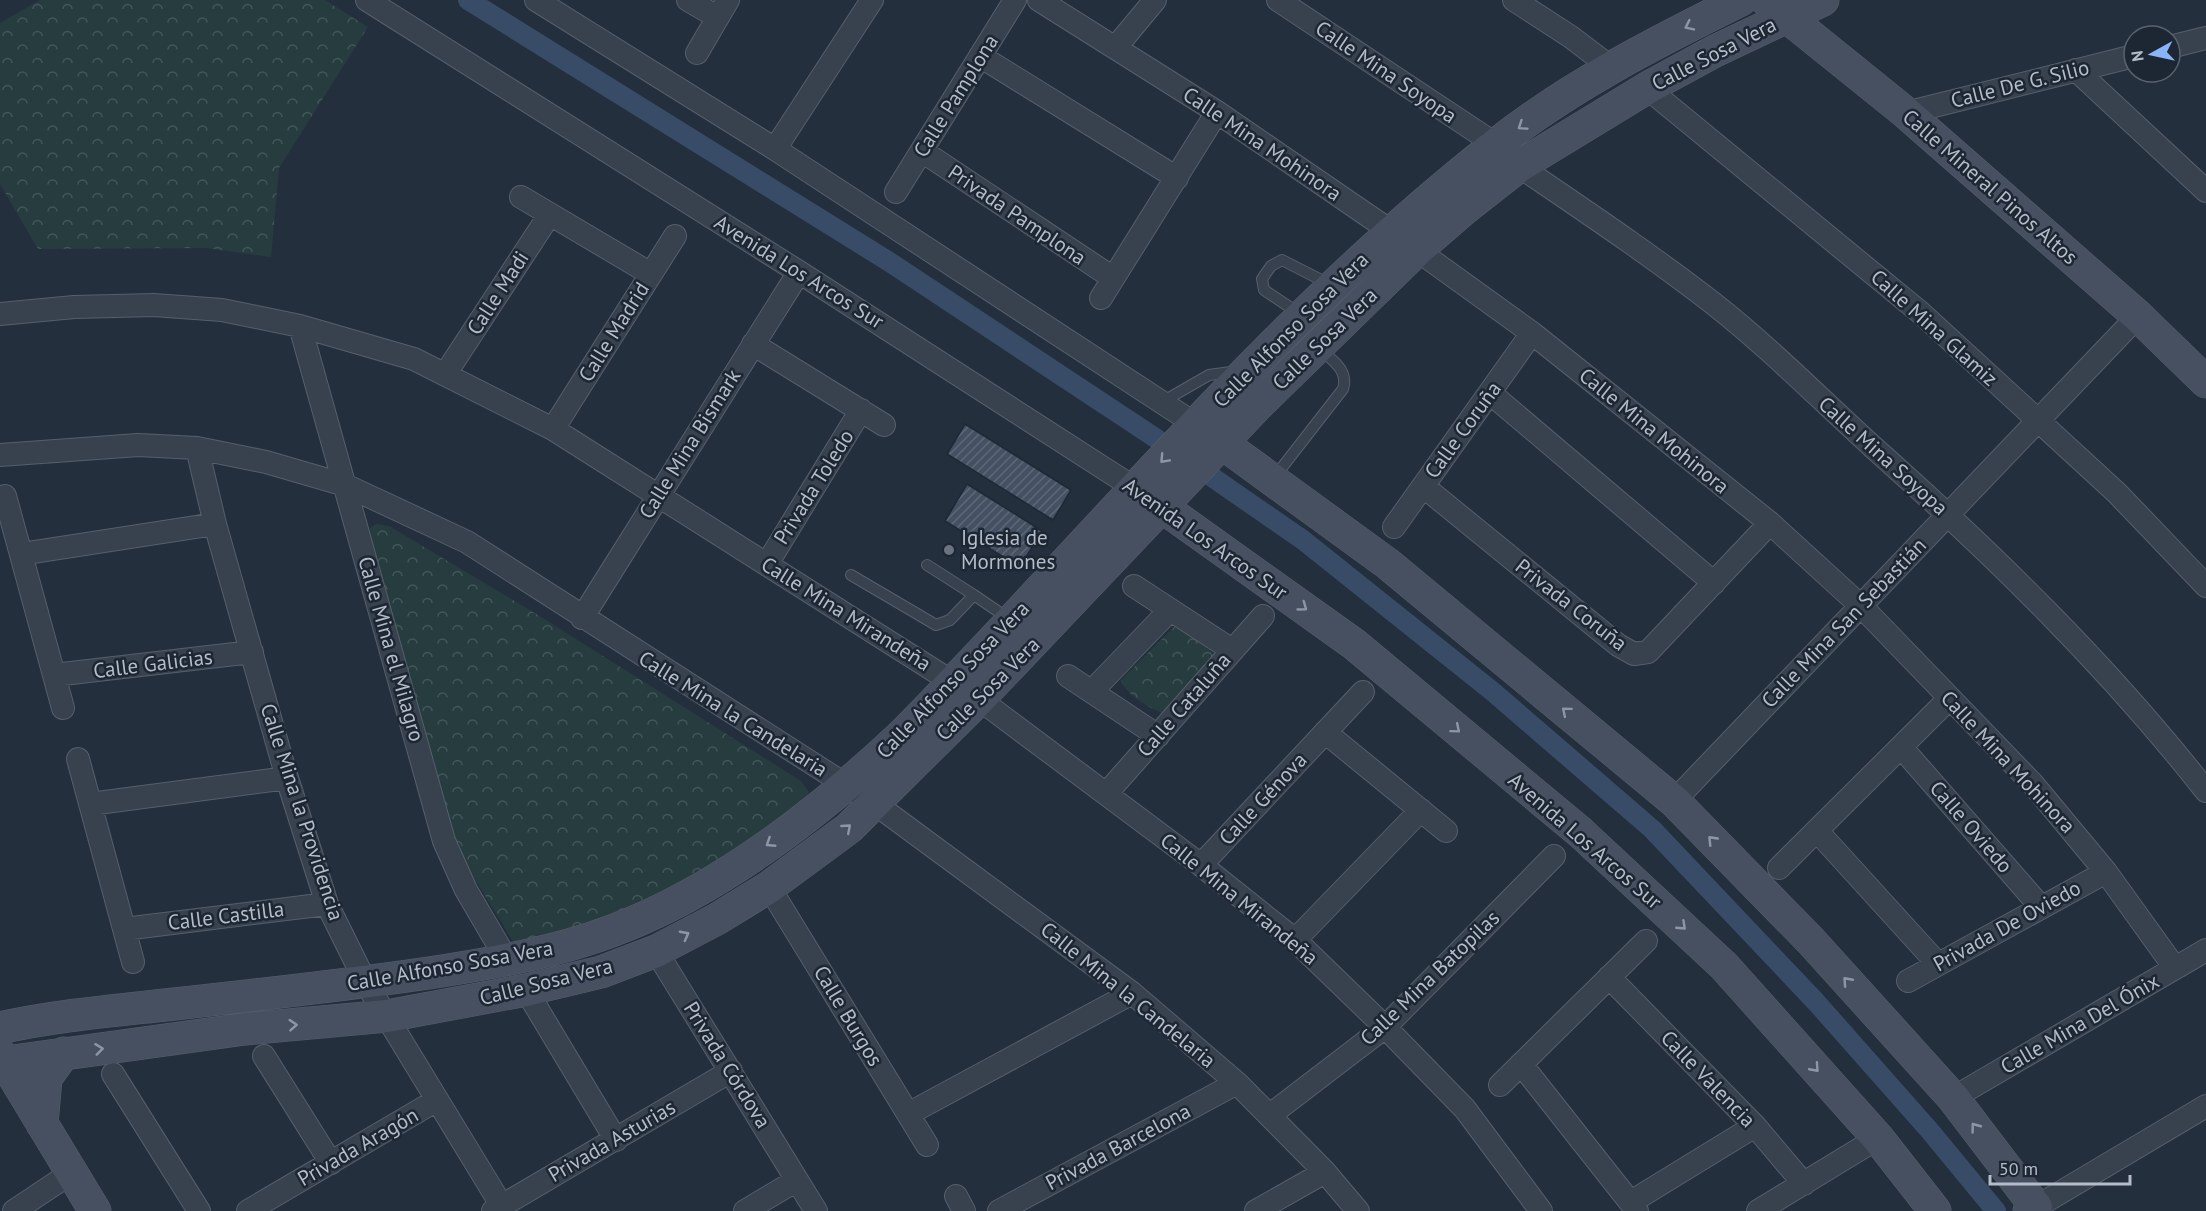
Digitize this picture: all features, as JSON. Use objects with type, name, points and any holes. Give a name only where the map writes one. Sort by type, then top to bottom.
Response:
[{"type":"main road","name":"Calle Alfonso Sosa Vera","points":[[0,1028],[91,1014],[366,983],[507,960],[607,933],[644,918],[705,886],[781,836],[847,786],[954,682],[1012,621],[1148,497],[1196,424],[1303,316],[1392,232],[1495,144],[1613,69],[1673,34],[1741,0]]},
{"type":"main road","name":"Calle Sosa Vera","points":[[1,1059],[245,1029],[387,1016],[526,990],[601,972],[656,951],[717,919],[769,886],[849,828],[1100,574],[1148,497],[1222,441],[1417,250],[1519,166],[1777,8],[1823,0]]},
{"type":"main road","name":"Calle Mineral Pinos Altos","points":[[1777,8],[1906,113],[2202,370]]},
{"type":"main road","points":[[1258,405],[1268,475]]},
{"type":"main road","points":[[1196,424],[1388,564],[1674,801],[1811,941],[1953,1098],[2035,1210]]},
{"type":"main road","name":"Avenida Los Arcos Sur","points":[[1148,497],[1354,644],[1580,832],[1724,966],[1878,1138],[1935,1211]]},
{"type":"main road","points":[[42,1124],[46,1078],[64,1053]]},
{"type":"main road","points":[[1,1059],[95,1211]]},
{"type":"street","name":"Avenida Los Arcos Sur","points":[[367,0],[799,272],[1148,497]]},
{"type":"street","points":[[536,0],[775,149],[1196,424]]},
{"type":"street","points":[[688,0],[723,9],[697,53]]},
{"type":"street","points":[[775,149],[872,0]]},
{"type":"street","name":"Calle Pamplona","points":[[896,192],[1015,0]]},
{"type":"street","name":"Calle Mina Mohinora","points":[[1039,0],[1217,112],[1392,232],[1532,333],[1770,523],[1861,606],[2032,783],[2106,872],[2175,968]]},
{"type":"street","points":[[1116,47],[1155,0]]},
{"type":"street","name":"Calle Mina Soyopa","points":[[1278,0],[1495,144]]},
{"type":"street","points":[[1514,0],[1571,37],[1613,69]]},
{"type":"street","points":[[2182,43],[2206,38]]},
{"type":"street","points":[[980,56],[1177,178]]},
{"type":"street","name":"Calle De G. Silio","points":[[1906,113],[2122,59]]},
{"type":"street","points":[[2076,70],[2206,191]]},
{"type":"street","name":"Calle Mina Glamiz","points":[[1647,88],[1921,313],[2117,493],[2206,586]]},
{"type":"street","points":[[1101,298],[1217,112]]},
{"type":"street","name":"Privada Pamplona","points":[[922,151],[1113,278]]},
{"type":"street","name":"Calle Mina Soyopa","points":[[1519,166],[1628,240],[1716,306],[1949,514],[2079,643],[2164,737],[2206,791]]},
{"type":"street","points":[[521,197],[651,274]]},
{"type":"street","name":"Calle Madi","points":[[446,373],[550,214]]},
{"type":"street","name":"Calle Madrid","points":[[553,429],[675,236]]},
{"type":"street","name":"Calle Mina Bismark","points":[[582,618],[799,272]]},
{"type":"street","name":"Calle Mina Mirandeña","points":[[0,314],[74,307],[154,305],[222,310],[300,326],[414,359],[446,373],[553,429],[657,497],[954,682],[1201,865],[1294,940],[1385,1027],[1465,1110],[1542,1211]]},
{"type":"street","name":"Calle Mina San Sebastián","points":[[1674,801],[2138,316]]},
{"type":"street","name":"Calle Mina el Milagro","points":[[300,326],[444,841],[466,890],[507,960]]},
{"type":"street","name":"Calle Coruña","points":[[1394,527],[1532,333]]},
{"type":"street","name":"Privada Toledo","points":[[753,344],[884,425]]},
{"type":"street","points":[[1490,393],[1714,583]]},
{"type":"street","name":"Privada Toledo","points":[[767,564],[861,410]]},
{"type":"street","name":"Calle Mina la Candelaria","points":[[0,455],[138,445],[197,448],[267,462],[345,485],[467,542],[582,618],[874,803],[1132,993],[1237,1083],[1325,1172],[1358,1211]]},
{"type":"street","name":"Calle Mina la Providencia","points":[[197,448],[215,524],[287,777],[327,904],[366,983],[500,1209]]},
{"type":"street","name":"Privada Coruña","points":[[1423,486],[1618,645],[1634,654],[1648,652],[1770,523]]},
{"type":"street","points":[[5,496],[63,708]]},
{"type":"street","points":[[21,554],[215,524]]},
{"type":"street","points":[[1134,586],[1232,650]]},
{"type":"street","points":[[1092,691],[1170,610]]},
{"type":"street","name":"Calle Cataluña","points":[[1106,794],[1263,616]]},
{"type":"street","name":"Calle Galicias","points":[[54,675],[252,652]]},
{"type":"street","points":[[1068,676],[1158,736]]},
{"type":"street","name":"Calle Génova","points":[[1201,865],[1363,692]]},
{"type":"street","points":[[1779,868],[1818,832],[1950,698]]},
{"type":"street","points":[[1325,732],[1446,831]]},
{"type":"street","name":"Calle Oviedo","points":[[1901,747],[2041,907]]},
{"type":"street","points":[[78,759],[133,962]]},
{"type":"street","points":[[90,804],[287,777]]},
{"type":"street","points":[[1294,940],[1420,810]]},
{"type":"street","points":[[1818,832],[1938,964]]},
{"type":"street","name":"Calle Mina Batopilas","points":[[1270,1115],[1385,1027],[1554,856]]},
{"type":"street","name":"Privada De Oviedo","points":[[1908,981],[2106,872]]},
{"type":"street","name":"Calle Burgos","points":[[769,886],[927,1145]]},
{"type":"street","name":"Calle Castilla","points":[[124,929],[327,904]]},
{"type":"street","points":[[1500,1085],[1646,941]]},
{"type":"street","name":"Calle Mina Del Ónix","points":[[1953,1098],[2206,950]]},
{"type":"street","name":"Privada Córdova","points":[[656,951],[816,1211]]},
{"type":"street","name":"Calle Valencia","points":[[1609,977],[1755,1126],[1804,1184]]},
{"type":"street","points":[[526,990],[616,1140]]},
{"type":"street","points":[[908,1114],[1132,993]]},
{"type":"street","points":[[264,1056],[331,1163]]},
{"type":"street","points":[[1521,1064],[1634,1206],[1755,1126]]},
{"type":"street","name":"Privada Asturias","points":[[500,1209],[731,1071]]},
{"type":"street","points":[[113,1074],[199,1211]]},
{"type":"street","name":"Privada Barcelona","points":[[999,1211],[1237,1083]]},
{"type":"street","name":"Privada Aragón","points":[[248,1211],[437,1100]]},
{"type":"street","points":[[2035,1210],[2206,1106]]},
{"type":"street","points":[[1758,1211],[1878,1138]]},
{"type":"street","points":[[1256,1211],[1325,1172]]},
{"type":"street","points":[[14,1211],[71,1173]]},
{"type":"street","points":[[746,1211],[797,1180]]},
{"type":"lane","points":[[1303,316],[1264,290],[1262,279],[1270,266],[1282,260],[1334,286]]},
{"type":"lane","points":[[1268,475],[1343,388],[1345,377],[1342,370],[1317,346]]},
{"type":"lane","points":[[1162,402],[1216,373],[1247,372]]},
{"type":"lane","points":[[927,566],[1012,621]]},
{"type":"lane","points":[[851,575],[936,625],[950,620],[974,595]]},
{"type":"green space","points":[[40,0],[325,0],[368,27],[279,168],[271,257],[207,248],[38,249],[0,184],[0,23]]},
{"type":"green space","points":[[376,524],[389,526],[538,615],[801,781],[809,792],[805,799],[731,856],[671,892],[519,951],[468,868],[448,821],[371,544],[370,528]]},
{"type":"green space","points":[[1177,624],[1216,656],[1169,716],[1134,697],[1121,680]]},
{"type":"building","points":[[965,424],[1071,490],[1053,520],[947,454]]},
{"type":"building","points":[[967,484],[1042,531],[1020,567],[945,521]]},
{"type":"waterway","points":[[468,0],[888,261],[1157,439]]},
{"type":"waterway","points":[[1212,477],[1303,540],[1492,691],[1652,829],[1816,1002],[1930,1131],[1996,1211]]},
{"type":"place","name":"Iglesia de Mormones","points":[[949,550]]}]
